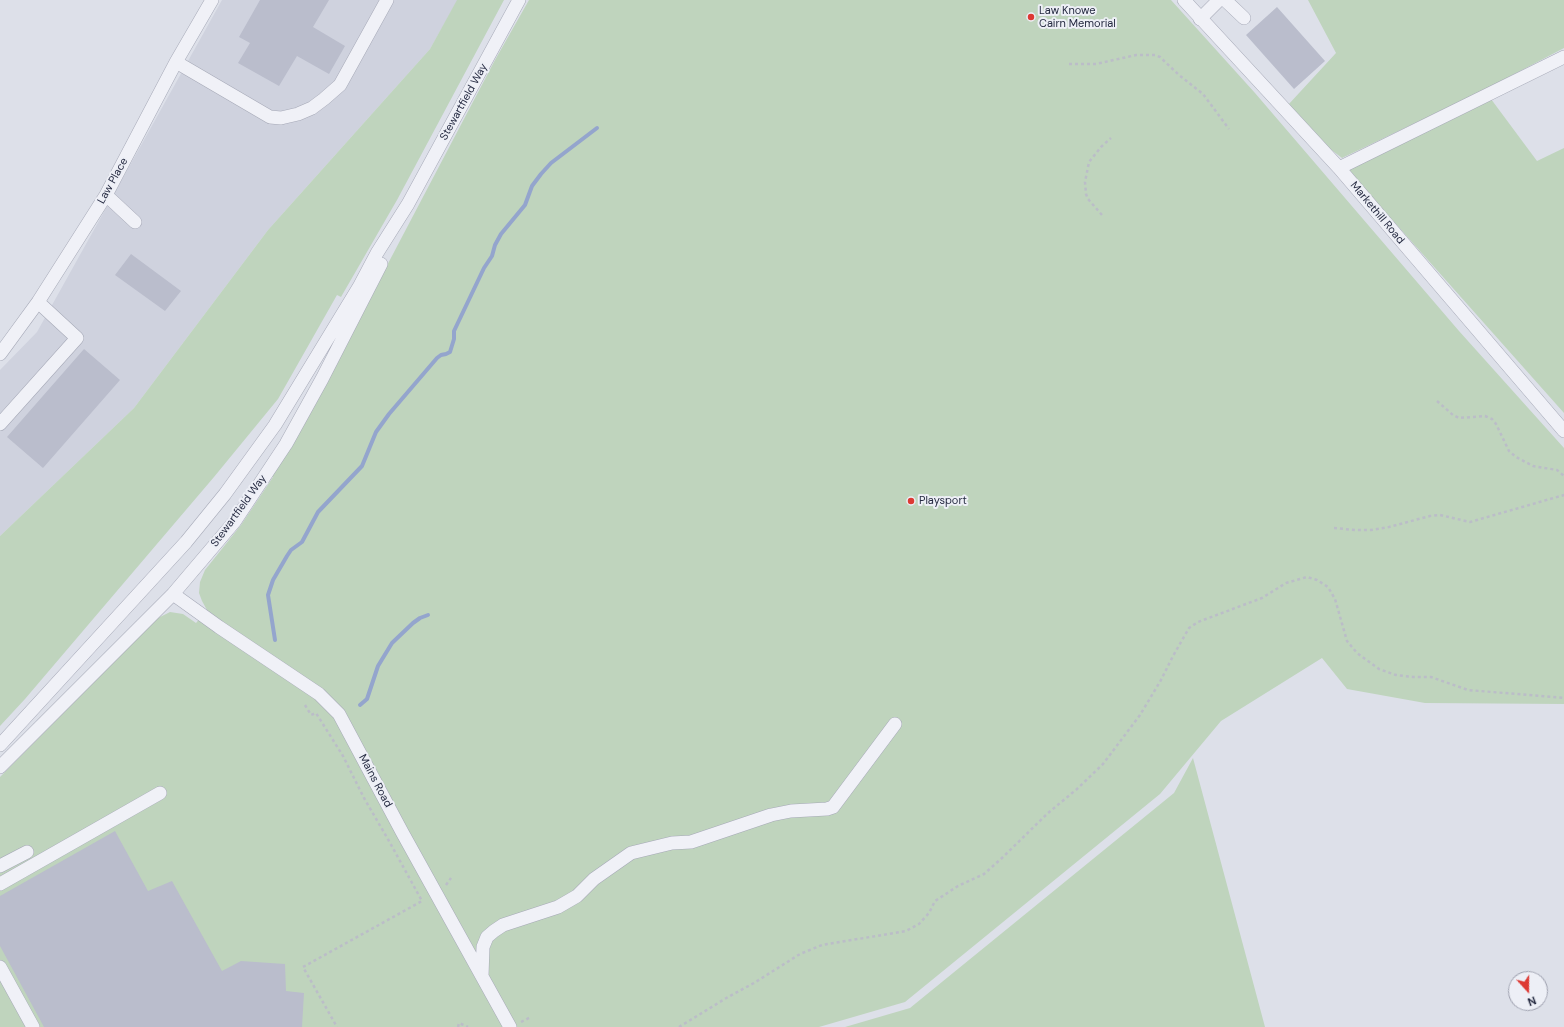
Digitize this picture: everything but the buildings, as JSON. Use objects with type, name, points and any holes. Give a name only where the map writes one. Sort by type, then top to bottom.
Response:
[{"type":"street","name":"Law Place","points":[[0,354],[38,302],[106,195],[176,62],[212,0]]},
{"type":"street","points":[[176,62],[270,117],[281,118],[298,114],[312,108],[340,85],[387,0]]},
{"type":"street","name":"Stewartfield Way","points":[[0,767],[173,594],[235,520],[286,444],[322,379],[365,297],[408,204],[519,0]]},
{"type":"street","name":"Markethill Road","points":[[1184,0],[1339,168],[1564,431]]},
{"type":"street","points":[[1200,19],[1219,0]]},
{"type":"street","points":[[1225,0],[1244,18]]},
{"type":"street","points":[[1339,168],[1564,57]]},
{"type":"street","points":[[106,195],[135,222]]},
{"type":"street","name":"Stewartfield Way","points":[[0,745],[155,577],[186,542],[224,494],[278,419],[355,294],[377,253],[408,204]]},
{"type":"street","points":[[0,424],[77,338],[38,302]]},
{"type":"street","name":"Mains Road","points":[[173,594],[219,627],[319,694],[339,714],[510,1027]]},
{"type":"street","points":[[482,976],[483,947],[487,937],[494,931],[504,925],[558,906],[576,896],[594,879],[631,853],[672,843],[691,842],[771,815],[791,811],[827,809],[833,807],[895,724]]},
{"type":"street","points":[[0,884],[160,793]]},
{"type":"street","points":[[0,866],[27,852]]},
{"type":"street","points":[[0,967],[33,1027]]},
{"type":"path","points":[[1069,64],[1096,64],[1136,55],[1160,57],[1179,76],[1203,94],[1229,129]]},
{"type":"path","points":[[1102,215],[1088,199],[1085,182],[1089,162],[1110,138]]},
{"type":"path","points":[[1437,401],[1453,415],[1459,418],[1485,416],[1492,419],[1509,451],[1516,457],[1533,466],[1556,470],[1564,476]]},
{"type":"path","points":[[1334,528],[1371,530],[1440,515],[1470,522],[1564,494]]},
{"type":"path","points":[[679,1027],[728,997],[754,984],[800,954],[822,945],[906,931],[919,924],[935,901],[958,886],[984,874],[1029,830],[1104,764],[1140,715],[1162,680],[1173,656],[1189,628],[1198,622],[1262,598],[1286,583],[1307,577],[1317,580],[1328,587],[1335,599],[1347,641],[1357,653],[1379,669],[1396,675],[1431,677],[1468,690],[1564,698]]},
{"type":"path","points":[[305,705],[311,715],[316,713],[343,756],[364,798],[422,901],[303,967],[337,1027]]},
{"type":"path","points":[[458,1027],[459,1023],[468,1027]]},
{"type":"shaded area","points":[[222,0],[458,0],[430,49],[268,230],[134,408],[0,536],[0,370],[37,332]]},
{"type":"green space","points":[[457,0],[504,0],[397,200],[341,297],[337,295],[278,399],[214,477],[25,699],[0,726],[0,536],[134,408],[268,230],[430,49]]},
{"type":"green space","name":"Playsport","points":[[529,0],[1171,0],[1255,93],[1459,331],[1564,448],[1564,704],[1425,703],[1347,689],[1322,658],[1221,721],[1160,794],[905,1002],[819,1027],[0,1027],[0,777],[158,618],[170,612],[183,614],[196,623],[207,610],[199,593],[200,582],[205,570],[241,525],[273,477],[270,476],[301,429],[495,60]]},
{"type":"green space","points":[[1308,0],[1564,0],[1564,48],[1480,92],[1342,158],[1325,145],[1288,105],[1336,53]]},
{"type":"green space","points":[[1491,99],[1537,161],[1564,148],[1564,413],[1347,169]]},
{"type":"green space","points":[[1193,758],[1265,1027],[845,1027],[910,1008],[1174,793]]},
{"type":"waterway","points":[[275,640],[268,595],[273,580],[287,556],[291,550],[302,542],[318,512],[362,466],[376,432],[389,414],[437,358],[450,352],[454,339],[454,331],[484,268],[492,256],[495,245],[501,234],[525,205],[532,186],[551,163],[597,128]]},
{"type":"waterway","points":[[360,705],[367,699],[378,666],[392,643],[413,623],[428,615]]},
{"type":"place","name":"Law Knowe Cairn Memorial","points":[[1031,17]]},
{"type":"place","name":"Playsport","points":[[911,501]]}]
